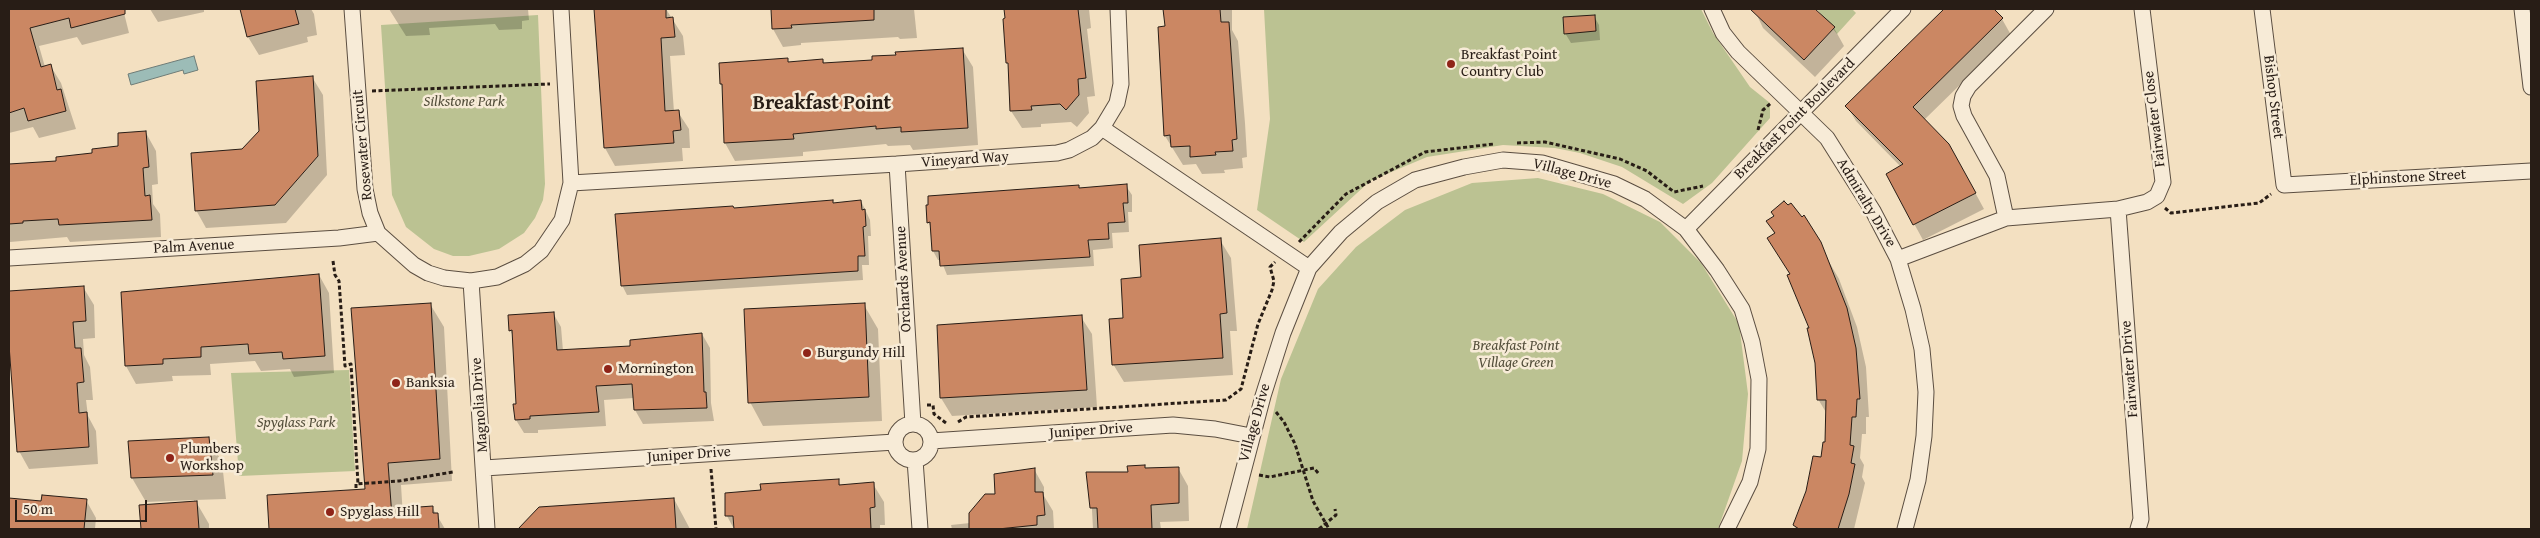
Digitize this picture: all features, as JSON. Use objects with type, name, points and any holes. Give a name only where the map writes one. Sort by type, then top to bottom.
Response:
[{"type":"street","name":"Rosewater Circuit","points":[[352,9],[365,189],[370,213],[378,232],[407,260],[428,273],[444,278],[471,282],[508,273],[525,264],[540,251],[554,234],[562,220],[571,183],[561,9]]},
{"type":"street","points":[[1118,9],[1121,84],[1116,103],[1102,128],[1309,268]]},
{"type":"street","name":"Admiralty Drive","points":[[1712,9],[1723,33],[1738,52],[1828,138],[1873,211],[1898,259],[1914,309],[1922,348],[1926,392],[1924,436],[1918,480],[1905,529]]},
{"type":"street","name":"Breakfast Point Boulevard","points":[[1686,229],[1903,9]]},
{"type":"street","points":[[2006,218],[1997,176],[1964,116],[1961,106],[1963,96],[1969,86],[2046,9]]},
{"type":"street","name":"Fairwater Close","points":[[2142,9],[2163,182],[2157,196],[2154,197]]},
{"type":"street","name":"Bishop Street","points":[[2262,9],[2284,185]]},
{"type":"street","points":[[2522,9],[2531,87]]},
{"type":"street","name":"Vineyard Way","points":[[571,183],[1057,153],[1081,145],[1102,128]]},
{"type":"street","name":"Village Drive","points":[[1228,529],[1263,396],[1283,334],[1309,268],[1341,232],[1377,202],[1415,180],[1464,167],[1504,160],[1542,163],[1614,184],[1645,199],[1686,229],[1717,270],[1742,308],[1752,342],[1759,379],[1758,449],[1750,482],[1727,529]]},
{"type":"street","name":"Orchards Avenue","points":[[897,164],[913,424]]},
{"type":"street","name":"Elphinstone Street","points":[[2284,185],[2531,171]]},
{"type":"street","points":[[1898,259],[2006,218],[2118,209],[2147,202],[2154,197]]},
{"type":"street","name":"Fairwater Drive","points":[[2118,209],[2141,519],[2138,529]]},
{"type":"street","name":"Palm Avenue","points":[[9,258],[339,238],[378,232]]},
{"type":"street","name":"Magnolia Drive","points":[[471,282],[487,529]]},
{"type":"street","points":[[913,424],[927,431],[932,441],[926,456],[909,460],[899,454],[895,442],[902,428],[913,424]]},
{"type":"street","name":"Juniper Drive","points":[[932,441],[1173,425],[1215,428],[1251,436]]},
{"type":"street","name":"Juniper Drive","points":[[484,468],[895,442]]},
{"type":"street","points":[[915,460],[920,529]]},
{"type":"path","points":[[359,91],[566,84]]},
{"type":"path","points":[[1754,135],[1760,128],[1763,110],[1780,93]]},
{"type":"path","points":[[1510,143],[1546,142],[1620,158],[1647,171],[1674,192],[1702,188],[1708,181]]},
{"type":"path","points":[[912,406],[933,405],[934,414],[945,423],[958,422],[966,417],[1226,400],[1241,389],[1258,324],[1272,290],[1274,281],[1270,267],[1346,194],[1425,152],[1502,143]]},
{"type":"path","points":[[2154,197],[2171,213],[2259,203],[2284,185]]},
{"type":"path","points":[[333,261],[339,281],[345,366],[351,364],[358,484],[356,484],[356,488]]},
{"type":"path","points":[[1263,396],[1284,422],[1294,444],[1313,501],[1329,529]]},
{"type":"path","points":[[710,453],[716,529]]},
{"type":"path","points":[[1242,471],[1270,477],[1314,468],[1319,474]]},
{"type":"path","points":[[358,484],[399,481],[453,472]]},
{"type":"path","points":[[1319,529],[1336,515],[1335,509]]},
{"type":"green space","points":[[1264,9],[1701,9],[1713,33],[1750,87],[1770,103],[1770,118],[1712,183],[1683,204],[1622,167],[1580,153],[1555,148],[1503,145],[1427,157],[1370,181],[1304,242],[1257,210],[1270,119]]},
{"type":"green space","points":[[1817,9],[1852,9],[1856,13],[1837,34]]},
{"type":"green space","name":"Silkstone Park","points":[[538,15],[545,184],[543,200],[535,218],[524,233],[499,249],[469,256],[453,256],[434,249],[406,227],[392,195],[381,25]]},
{"type":"green space","name":"Breakfast Point Village Green","points":[[1538,178],[1603,194],[1660,222],[1701,263],[1739,324],[1748,394],[1742,461],[1718,529],[1247,529],[1281,379],[1318,289],[1356,247],[1405,210],[1472,183]]},
{"type":"green space","name":"Spyglass Park","points":[[349,370],[355,471],[239,476],[231,373]]},
{"type":"water","points":[[194,56],[198,70],[184,74],[183,70],[131,85],[128,74]]},
{"type":"building","points":[[9,9],[125,9],[125,14],[71,28],[69,18],[30,28],[41,67],[51,64],[57,90],[61,89],[66,111],[28,121],[24,108],[9,113]]},
{"type":"building","points":[[240,9],[295,9],[299,24],[247,37]]},
{"type":"building","points":[[594,9],[666,9],[666,18],[673,17],[675,37],[661,38],[665,111],[679,110],[681,130],[673,131],[674,143],[604,148]]},
{"type":"building","points":[[771,9],[874,9],[874,20],[791,25],[792,28],[772,29]]},
{"type":"building","points":[[1004,9],[1078,9],[1086,78],[1078,79],[1079,95],[1066,110],[1060,104],[1031,106],[1032,110],[1010,111],[1008,63],[1006,63],[1003,19],[1005,18]]},
{"type":"building","points":[[1163,9],[1220,9],[1221,22],[1229,22],[1237,139],[1232,140],[1233,151],[1215,152],[1216,155],[1190,157],[1190,146],[1171,147],[1170,135],[1164,136],[1158,27],[1165,26]]},
{"type":"building","points":[[1750,9],[1815,9],[1835,27],[1804,60]]},
{"type":"building","points":[[1944,9],[1994,9],[2003,18],[1913,107],[1949,144],[1976,193],[1913,225],[1886,174],[1903,164],[1845,106]]},
{"type":"building","points":[[1595,15],[1596,31],[1564,34],[1563,17]]},
{"type":"building","points":[[963,48],[968,128],[901,132],[901,127],[876,129],[876,126],[793,134],[794,139],[724,143],[722,84],[720,84],[719,63],[788,58],[788,62],[823,59],[823,63],[872,60],[872,56],[896,55],[895,52]]},
{"type":"building","points":[[313,76],[318,156],[275,205],[195,211],[191,153],[242,149],[259,131],[256,81]]},
{"type":"building","points":[[146,131],[149,167],[143,168],[145,196],[150,195],[152,220],[59,225],[58,219],[23,221],[23,223],[9,224],[9,164],[56,161],[56,157],[92,153],[92,149],[118,146],[118,133]]},
{"type":"building","points":[[1127,184],[1128,203],[1123,203],[1125,222],[1108,223],[1109,239],[1088,240],[1090,257],[940,266],[939,251],[932,251],[930,222],[927,223],[926,205],[928,205],[928,196],[1079,185],[1079,188]]},
{"type":"building","points":[[833,200],[833,203],[861,200],[862,210],[865,209],[866,226],[863,227],[865,256],[858,256],[858,271],[621,286],[615,214],[733,206],[734,208]]},
{"type":"building","points":[[1784,201],[1788,205],[1791,203],[1802,217],[1804,215],[1821,242],[1847,308],[1856,348],[1860,399],[1857,399],[1856,417],[1852,417],[1850,445],[1854,446],[1851,463],[1855,464],[1849,494],[1838,529],[1799,529],[1793,525],[1806,491],[1813,456],[1821,457],[1823,442],[1825,442],[1826,400],[1817,400],[1815,363],[1807,328],[1809,328],[1787,275],[1790,274],[1767,238],[1775,233],[1766,221],[1774,216],[1771,212]]},
{"type":"building","points":[[1221,238],[1227,313],[1220,314],[1223,358],[1112,365],[1109,319],[1123,318],[1121,279],[1141,277],[1139,245]]},
{"type":"building","points":[[319,274],[325,356],[283,359],[282,352],[249,354],[248,344],[201,347],[201,357],[163,359],[163,364],[125,366],[121,292]]},
{"type":"building","points":[[84,286],[86,321],[73,322],[75,348],[81,348],[84,382],[77,383],[79,413],[87,412],[89,447],[17,452],[9,345],[9,291]]},
{"type":"building","name":"Banksia","points":[[431,303],[440,459],[388,463],[392,517],[419,514],[419,507],[433,506],[433,513],[438,513],[439,529],[269,529],[267,495],[365,489],[351,308]]},
{"type":"building","name":"Burgundy Hill","points":[[865,303],[869,397],[748,403],[744,309]]},
{"type":"building","name":"Mornington","points":[[554,312],[557,350],[630,346],[630,340],[702,333],[704,392],[706,392],[707,408],[634,410],[632,384],[596,386],[599,412],[530,416],[530,419],[515,420],[513,404],[516,404],[512,330],[509,331],[508,315]]},
{"type":"building","points":[[1082,315],[1087,390],[940,398],[937,325]]},
{"type":"building","name":"Plumbers Workshop","points":[[209,437],[213,475],[131,478],[128,441]]},
{"type":"building","points":[[1145,465],[1145,468],[1179,467],[1179,503],[1151,505],[1152,529],[1098,529],[1097,508],[1090,508],[1086,472],[1128,472],[1127,466]]},
{"type":"building","points":[[1035,468],[1035,492],[1043,492],[1045,515],[1037,516],[1037,525],[998,529],[969,529],[969,513],[985,494],[995,494],[994,474]]},
{"type":"building","points":[[839,479],[839,485],[874,482],[875,507],[870,508],[871,529],[734,529],[733,516],[725,516],[725,493],[761,490],[760,484]]},
{"type":"building","points":[[42,495],[87,499],[84,529],[9,529],[9,498],[41,501]]},
{"type":"building","points":[[674,498],[676,529],[518,529],[539,507]]},
{"type":"building","points":[[197,501],[199,529],[141,529],[139,505]]},
{"type":"place","name":"Breakfast Point Country Club","points":[[1451,64]]},
{"type":"place","name":"Burgundy Hill","points":[[807,353]]},
{"type":"place","name":"Mornington","points":[[608,369]]},
{"type":"place","name":"Banksia","points":[[396,383]]},
{"type":"place","name":"Plumbers Workshop","points":[[170,458]]},
{"type":"place","name":"Spyglass Hill","points":[[330,512]]},
{"type":"district","name":"Breakfast Point","points":[[822,104]]}]
